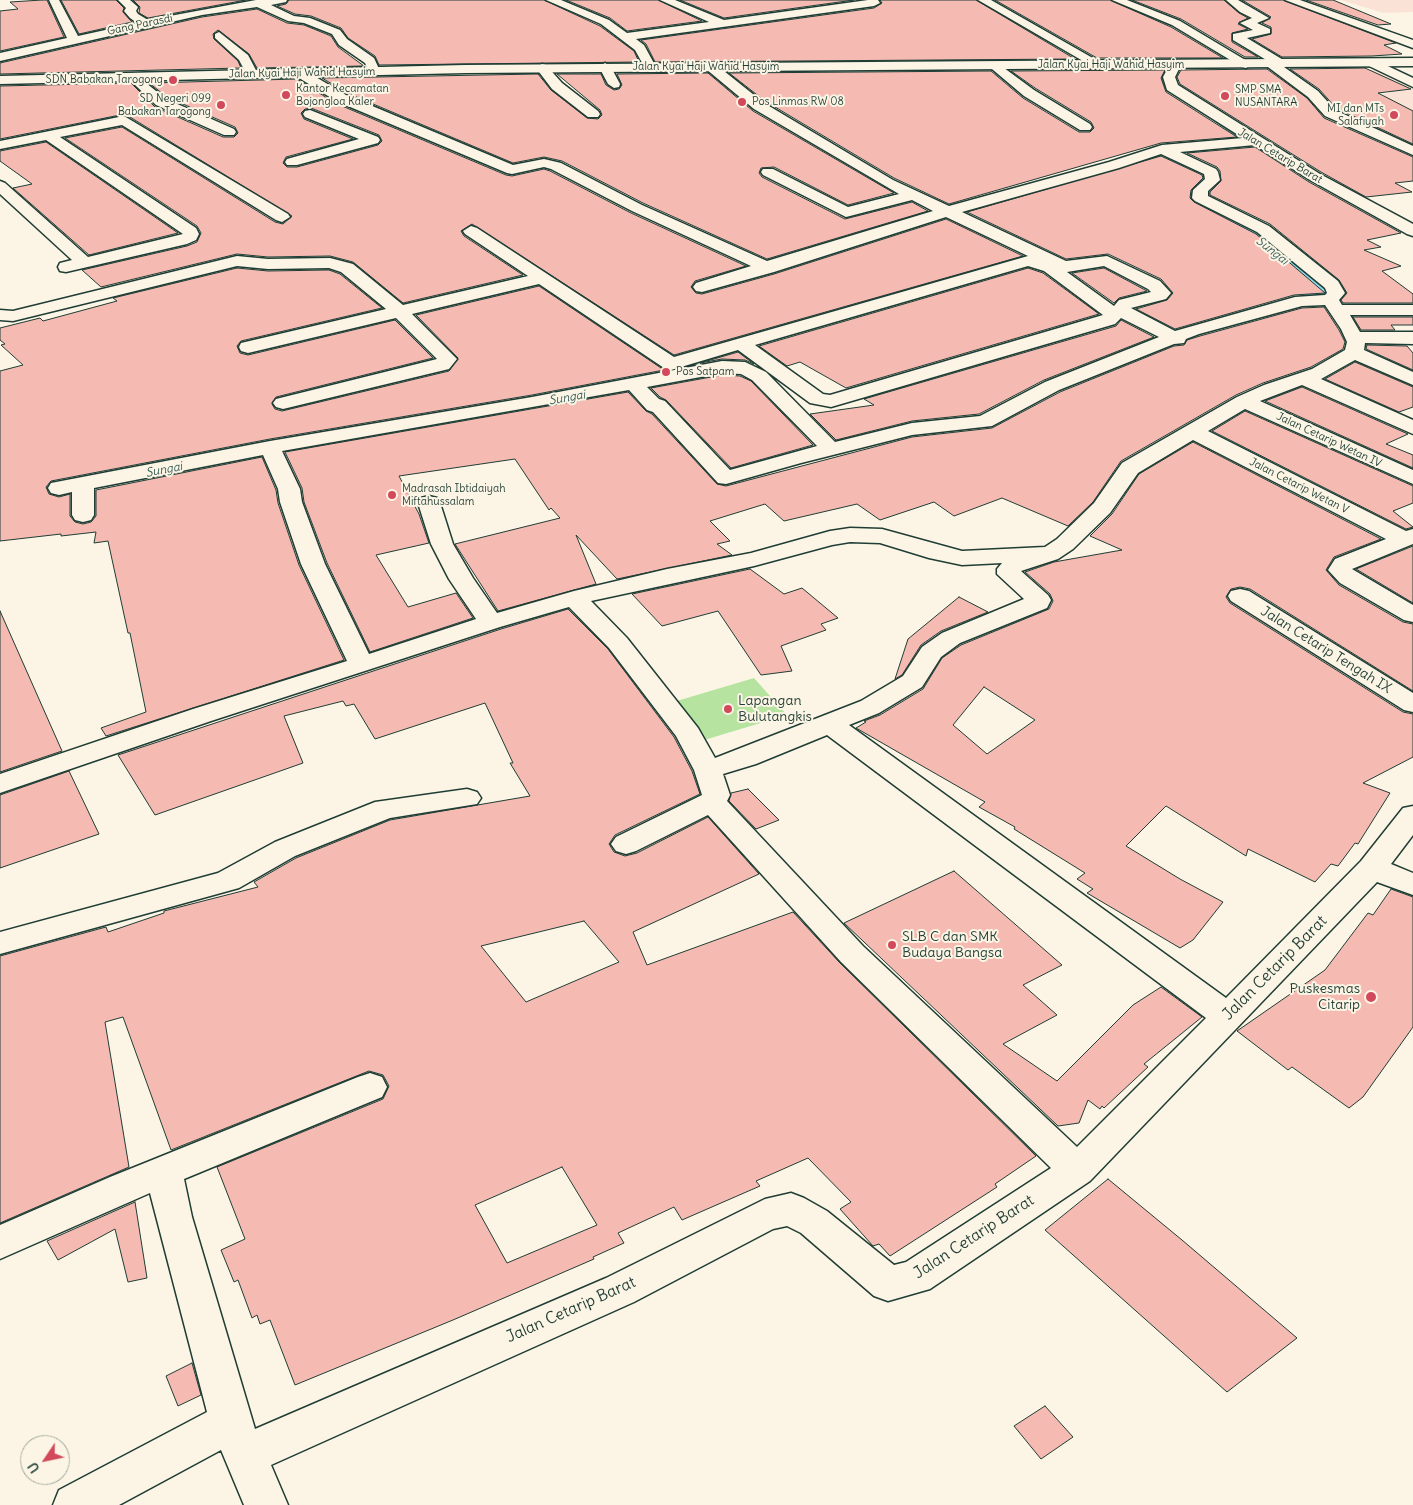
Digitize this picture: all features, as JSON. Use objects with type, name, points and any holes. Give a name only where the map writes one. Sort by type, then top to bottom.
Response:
[{"type":"street","points":[[54,0],[57,9],[66,21],[69,33],[75,40]]},
{"type":"street","points":[[123,0],[132,7],[130,11],[134,16],[146,24]]},
{"type":"street","name":"Gang Parasdi","points":[[2,53],[75,40],[236,3],[282,0]]},
{"type":"street","points":[[551,0],[605,22],[642,50],[650,67]]},
{"type":"street","points":[[665,0],[721,23]]},
{"type":"street","points":[[625,36],[874,3],[873,0]]},
{"type":"street","points":[[983,0],[1099,65]]},
{"type":"street","points":[[1117,0],[1176,23],[1246,64]]},
{"type":"street","points":[[1236,0],[1263,18],[1246,22],[1266,31],[1237,37],[1276,64],[1313,94],[1330,113],[1413,151]]},
{"type":"street","points":[[1290,0],[1413,44]]},
{"type":"street","points":[[257,3],[292,19],[306,20],[336,32],[343,42],[370,61],[374,71]]},
{"type":"street","points":[[572,7],[588,4]]},
{"type":"street","points":[[809,12],[827,22]]},
{"type":"street","points":[[219,36],[244,58],[252,72]]},
{"type":"street","name":"Jalan Kyai Haji Wahid Hasyim","points":[[0,80],[144,77],[252,72],[300,73],[542,68],[1413,62]]},
{"type":"street","points":[[1373,63],[1413,83]]},
{"type":"street","name":"Jalan Cetarip Barat","points":[[1175,65],[1170,77],[1172,87],[1257,141],[1353,198],[1413,230]]},
{"type":"street","points":[[710,66],[759,106],[808,137],[914,195],[1060,266],[1066,267],[1088,262],[1107,261],[1154,285],[1162,293],[1160,295],[1125,304],[1120,310],[1177,338]]},
{"type":"street","points":[[996,66],[1029,93],[1085,127]]},
{"type":"street","points":[[542,68],[557,86],[593,114]]},
{"type":"street","points":[[605,68],[614,84]]},
{"type":"street","points":[[300,73],[341,98],[512,170],[544,163],[556,166],[688,232],[768,268]]},
{"type":"street","points":[[144,77],[139,83],[161,102],[229,132]]},
{"type":"street","points":[[111,113],[282,217]]},
{"type":"street","points":[[292,162],[373,140],[310,114]]},
{"type":"street","points":[[0,145],[124,120]]},
{"type":"street","points":[[48,135],[190,231],[190,237],[181,241],[66,267]]},
{"type":"street","points":[[702,287],[948,211],[1114,165],[1162,149],[1257,141]]},
{"type":"street","points":[[1162,149],[1211,172],[1213,180],[1200,190],[1200,198],[1263,229],[1332,285],[1336,293],[1334,305],[1354,345],[1413,379]]},
{"type":"street","points":[[768,172],[846,212],[914,195]]},
{"type":"street","points":[[0,186],[85,263]]},
{"type":"street","points":[[471,231],[669,364],[675,364],[741,344],[1030,260],[1050,267],[1114,315],[1109,320],[831,401],[817,399],[741,344]]},
{"type":"street","points":[[0,315],[12,316],[240,261],[268,264],[316,262],[340,265],[400,312],[446,355],[447,363],[283,403]]},
{"type":"street","points":[[248,347],[542,278]]},
{"type":"street","points":[[635,385],[654,406],[658,405],[726,478],[912,429],[985,422],[1052,386],[1177,338],[1193,330],[1301,301],[1413,310]]},
{"type":"street","points":[[708,770],[746,758],[832,725],[870,707],[914,681],[931,652],[951,638],[1021,608],[1038,603],[1039,600],[1010,574],[1009,569],[1015,564],[1050,554],[1065,544],[1102,508],[1130,468],[1244,401],[1271,389],[1319,373],[1354,345],[1412,337]]},
{"type":"street","points":[[59,488],[270,447],[635,385],[717,368],[745,368],[759,376],[831,449]]},
{"type":"street","points":[[1303,378],[1413,428]]},
{"type":"street","name":"Jalan Cetarip Wetan IV","points":[[1244,401],[1413,478]]},
{"type":"street","name":"Jalan Cetarip Wetan V","points":[[1194,432],[1408,538]]},
{"type":"street","points":[[270,447],[289,489],[291,502],[313,564],[362,665]]},
{"type":"street","points":[[83,484],[83,515]]},
{"type":"street","points":[[429,504],[442,544],[462,579],[491,622]]},
{"type":"street","points":[[0,784],[202,715],[491,622],[574,598],[667,576],[754,559],[830,538],[850,534],[882,536],[937,553],[962,558],[1050,554]]},
{"type":"street","points":[[1408,538],[1343,564],[1340,570],[1342,574],[1413,615]]},
{"type":"street","name":"Jalan Cetarip Tengah IX","points":[[1240,596],[1413,704]]},
{"type":"street","points":[[574,598],[618,644],[688,734],[708,770],[716,795],[712,802],[626,844]]},
{"type":"street","points":[[832,725],[1226,1016]]},
{"type":"street","points":[[0,942],[228,881],[285,849],[385,809],[467,798]]},
{"type":"street","points":[[712,802],[852,954],[1077,1170]]},
{"type":"street","name":"Jalan Cetarip Barat","points":[[238,1438],[620,1290],[764,1216],[792,1209],[814,1222],[888,1284],[916,1277],[1077,1170],[1226,1016],[1324,919],[1372,868],[1413,815]]},
{"type":"street","points":[[1372,868],[1413,885]]},
{"type":"street","points":[[0,1243],[164,1172],[370,1087]]},
{"type":"street","points":[[164,1172],[173,1217],[238,1438],[266,1505]]},
{"type":"street","points":[[74,1505],[238,1438]]},
{"type":"shaded area","points":[[1341,0],[1413,0],[1413,12],[1383,13]]},
{"type":"shaded area","points":[[1378,70],[1413,87],[1413,129],[1375,97],[1395,91],[1363,71]]},
{"type":"green space","name":"Lapangan Bulutangkis","points":[[754,678],[787,715],[701,741],[670,703]]},
{"type":"building","points":[[47,0],[64,37],[0,51],[0,11],[18,9],[10,2]]},
{"type":"building","points":[[61,0],[116,0],[124,8],[123,12],[132,22],[79,34]]},
{"type":"building","points":[[133,0],[246,0],[148,18],[139,13],[140,7]]},
{"type":"building","points":[[289,0],[544,0],[600,26],[634,51],[639,62],[379,65],[375,56],[348,38],[341,28],[311,16],[295,14],[277,6],[286,4]]},
{"type":"building","points":[[566,0],[658,0],[702,21],[627,31],[610,18]]},
{"type":"building","points":[[680,0],[854,0],[724,18]]},
{"type":"building","points":[[880,0],[976,0],[1075,59],[655,62],[646,44],[641,40],[874,8],[882,3]]},
{"type":"building","points":[[995,0],[1110,0],[1171,27],[1223,58],[1097,58]]},
{"type":"building","points":[[1132,0],[1224,0],[1248,18],[1238,24],[1248,29],[1232,33],[1232,42],[1258,57],[1245,57],[1181,19]]},
{"type":"building","points":[[1242,0],[1283,0],[1396,43],[1384,45],[1402,54],[1282,57],[1252,39],[1271,34],[1271,27],[1262,23],[1271,17]]},
{"type":"building","points":[[1306,0],[1333,0],[1391,24],[1378,25]]},
{"type":"building","points":[[257,9],[287,23],[304,25],[331,36],[338,47],[364,66],[257,68],[249,54],[218,30],[213,34],[214,39],[238,61],[241,68],[0,74],[0,63],[202,17]]},
{"type":"building","points":[[1365,68],[1411,89],[1378,93],[1413,111],[1413,144],[1336,108],[1319,89],[1290,69]]},
{"type":"building","points":[[1267,69],[1307,98],[1324,118],[1413,157],[1413,181],[1395,183],[1412,192],[1366,197],[1321,172],[1180,84],[1177,77],[1181,70]]},
{"type":"building","points":[[1165,70],[1161,78],[1166,92],[1237,137],[1161,143],[949,204],[894,178],[765,101],[729,73],[991,71],[1023,98],[1079,132],[1090,132],[1094,128],[1091,122],[1011,71]]},
{"type":"building","points":[[708,73],[753,111],[894,193],[848,205],[774,167],[761,168],[759,173],[762,177],[845,219],[912,202],[928,211],[767,259],[643,203],[562,161],[544,157],[513,163],[347,93],[322,78],[538,74],[551,90],[587,118],[598,119],[602,115],[600,110],[557,74],[601,74],[606,85],[614,90],[619,89],[622,85],[617,74]]},
{"type":"building","points":[[297,79],[335,103],[506,175],[512,176],[544,169],[550,171],[631,213],[746,266],[695,281],[691,287],[696,293],[702,294],[774,274],[946,219],[1023,256],[674,355],[472,224],[461,231],[464,236],[523,275],[403,303],[353,262],[330,256],[268,257],[237,254],[101,287],[82,270],[187,246],[197,242],[201,233],[197,226],[65,138],[122,127],[275,222],[283,224],[292,216],[125,114],[0,139],[0,86],[131,83],[155,107],[223,137],[234,137],[238,133],[235,127],[167,97],[149,83]],"holes":[[[311,108],[379,135],[382,141],[378,145],[297,167],[287,167],[283,163],[286,157],[353,139],[304,119],[301,113],[305,109]]]},
{"type":"building","points":[[46,142],[178,233],[89,255],[13,188],[32,184],[0,161],[0,151]]},
{"type":"building","points":[[1255,147],[1309,182],[1401,233],[1367,240],[1381,247],[1364,250],[1401,266],[1382,271],[1413,294],[1413,303],[1343,303],[1341,300],[1347,293],[1339,280],[1270,224],[1210,195],[1210,192],[1221,181],[1220,171],[1217,167],[1187,153]]},
{"type":"building","points":[[1161,156],[1202,175],[1203,178],[1191,190],[1190,198],[1194,202],[1256,234],[1325,293],[1294,295],[1175,329],[1136,309],[1167,300],[1173,293],[1161,279],[1108,254],[1066,259],[967,212]]},
{"type":"building","points":[[237,268],[268,271],[329,270],[340,274],[382,308],[241,341],[237,346],[240,353],[248,355],[395,320],[433,358],[276,397],[272,404],[275,409],[282,411],[449,371],[458,358],[416,315],[539,286],[664,370],[532,395],[270,439],[51,481],[46,487],[49,494],[59,497],[70,494],[70,516],[75,522],[83,524],[91,522],[96,516],[96,490],[262,457],[276,490],[278,503],[299,565],[344,660],[106,736],[101,728],[146,712],[130,633],[128,633],[108,541],[94,543],[96,532],[0,541],[0,371],[23,365],[1,345],[5,344],[0,340],[0,328],[40,318],[43,321],[117,301],[113,298]]},
{"type":"building","points":[[1028,268],[1043,273],[1099,314],[846,388],[800,362],[787,366],[759,346]]},
{"type":"building","points":[[1104,268],[1147,291],[1119,298],[1114,303],[1072,273]]},
{"type":"building","points":[[1324,307],[1345,342],[1343,349],[1311,367],[1263,383],[1236,395],[1121,461],[1093,502],[1068,526],[1002,498],[954,516],[934,502],[880,520],[857,504],[784,521],[765,504],[710,521],[730,541],[717,544],[732,555],[617,579],[576,535],[596,584],[498,611],[455,544],[560,518],[551,508],[549,510],[515,459],[399,476],[419,514],[429,543],[376,555],[408,607],[456,593],[473,618],[370,652],[327,563],[304,502],[302,488],[285,452],[628,392],[646,411],[652,414],[717,484],[726,486],[912,437],[992,428],[1060,392],[1174,346],[1184,345],[1187,340],[1302,308]]},
{"type":"building","points":[[1353,317],[1413,317],[1413,325],[1391,325],[1395,330],[1361,330]]},
{"type":"building","points":[[1121,320],[1154,337],[1044,380],[979,414],[912,421],[836,440],[810,414],[874,405],[864,399],[1116,326]]},
{"type":"building","points":[[1367,345],[1407,346],[1413,353],[1413,370],[1366,349]]},
{"type":"building","points":[[738,352],[754,364],[745,360],[722,359],[700,363]]},
{"type":"building","points":[[1355,362],[1413,387],[1413,407],[1399,412],[1325,379]]},
{"type":"building","points":[[722,375],[740,376],[751,381],[813,445],[731,468],[666,400],[651,388]]},
{"type":"building","points":[[1302,387],[1408,434],[1386,444],[1413,455],[1413,468],[1265,401]]},
{"type":"building","points":[[1245,411],[1413,486],[1413,503],[1393,511],[1413,527],[1406,529],[1212,431]]},
{"type":"building","points":[[1193,442],[1381,539],[1334,557],[1326,570],[1339,585],[1403,622],[1413,624],[1413,691],[1250,589],[1240,587],[1231,589],[1226,597],[1230,603],[1403,712],[1413,714],[1413,757],[1363,783],[1390,793],[1358,844],[1355,843],[1338,866],[1331,864],[1315,882],[1248,849],[1246,856],[1166,806],[1126,846],[1180,879],[1223,902],[1193,940],[1180,948],[1087,893],[1093,889],[1077,879],[1085,873],[1014,829],[1015,827],[979,807],[985,802],[856,728],[866,722],[864,721],[880,715],[923,689],[942,658],[961,645],[1049,609],[1053,601],[1050,594],[1025,572],[1054,562],[1122,550],[1090,536],[1112,514],[1139,474]],"holes":[[[984,687],[1035,720],[987,754],[953,725]]]},
{"type":"building","points":[[1413,546],[1413,603],[1356,569]]},
{"type":"building","points":[[750,569],[784,594],[802,588],[838,618],[821,624],[826,630],[781,646],[792,671],[761,675],[718,611],[662,626],[632,594]]},
{"type":"building","points":[[959,597],[988,612],[941,631],[921,645],[902,675],[895,679],[908,639]]},
{"type":"building","points":[[568,609],[608,649],[674,737],[692,771],[700,794],[615,835],[609,844],[614,852],[625,856],[637,853],[708,817],[759,874],[633,932],[647,965],[793,912],[840,963],[1036,1156],[995,1184],[997,1187],[890,1256],[879,1244],[873,1246],[840,1209],[851,1202],[808,1158],[756,1181],[760,1186],[682,1220],[674,1207],[618,1233],[624,1243],[593,1257],[594,1259],[295,1385],[270,1320],[260,1324],[257,1315],[252,1318],[238,1280],[234,1282],[221,1250],[245,1239],[217,1167],[383,1099],[389,1086],[383,1075],[369,1071],[171,1150],[123,1017],[105,1022],[129,1167],[0,1223],[0,956],[106,927],[108,932],[164,913],[164,911],[258,887],[254,882],[296,858],[390,820],[530,796],[510,763],[513,763],[485,703],[375,739],[354,704],[346,706],[343,701],[284,716],[303,763],[155,815],[118,755],[501,629]],"holes":[[[584,921],[619,962],[526,1002],[481,946]],[[562,1167],[597,1225],[507,1263],[475,1205]]]},
{"type":"building","points":[[0,611],[62,751],[0,772]]},
{"type":"building","points":[[69,771],[99,834],[0,868],[0,795]]},
{"type":"building","points":[[748,789],[779,820],[756,829],[729,801],[731,793]]},
{"type":"building","points":[[954,871],[1062,965],[1023,985],[1057,1015],[1003,1044],[1057,1081],[1133,1005],[1161,987],[1202,1017],[1144,1064],[1148,1067],[1104,1108],[1102,1106],[1100,1109],[1088,1100],[1079,1123],[1058,1126],[844,923]]},
{"type":"building","points":[[1391,889],[1413,897],[1413,1027],[1363,1097],[1349,1108],[1292,1067],[1288,1070],[1237,1031],[1325,970],[1368,913],[1373,915]]},
{"type":"building","points":[[1108,1179],[1297,1338],[1227,1392],[1045,1230]]},
{"type":"building","points":[[135,1202],[147,1278],[128,1282],[115,1229],[58,1260],[47,1241]]},
{"type":"building","points":[[192,1363],[201,1395],[178,1406],[166,1376]]},
{"type":"building","points":[[1045,1406],[1073,1437],[1041,1459],[1014,1426]]},
{"type":"waterway","points":[[1169,71],[1161,82],[1177,94]]},
{"type":"waterway","points":[[1210,116],[1244,140]]},
{"type":"waterway","name":"Sungai","points":[[1162,154],[1201,174],[1204,178],[1199,188],[1184,198],[1211,212]]},
{"type":"waterway","name":"Sungai","points":[[1217,214],[1236,223],[1326,293]]},
{"type":"place","name":"SDN Babakan Tarogong","points":[[173,80]]},
{"type":"place","name":"Kantor Kecamatan Bojongloa Kaler","points":[[286,95]]},
{"type":"place","name":"SMP SMA NUSANTARA","points":[[1225,96]]},
{"type":"place","name":"Pos Linmas RW 08","points":[[742,102]]},
{"type":"place","name":"SD Negeri 099 Babakan Tarogong","points":[[221,105]]},
{"type":"place","name":"MI dan MTs Salafiyah","points":[[1394,115]]},
{"type":"place","name":"Pos Satpam","points":[[666,372]]},
{"type":"place","name":"Madrasah Ibtidaiyah Miftahussalam","points":[[392,495]]},
{"type":"place","name":"Lapangan Bulutangkis","points":[[728,709]]},
{"type":"place","name":"SLB C dan SMK Budaya Bangsa","points":[[892,945]]},
{"type":"place","name":"Puskesmas Citarip","points":[[1371,997]]}]
